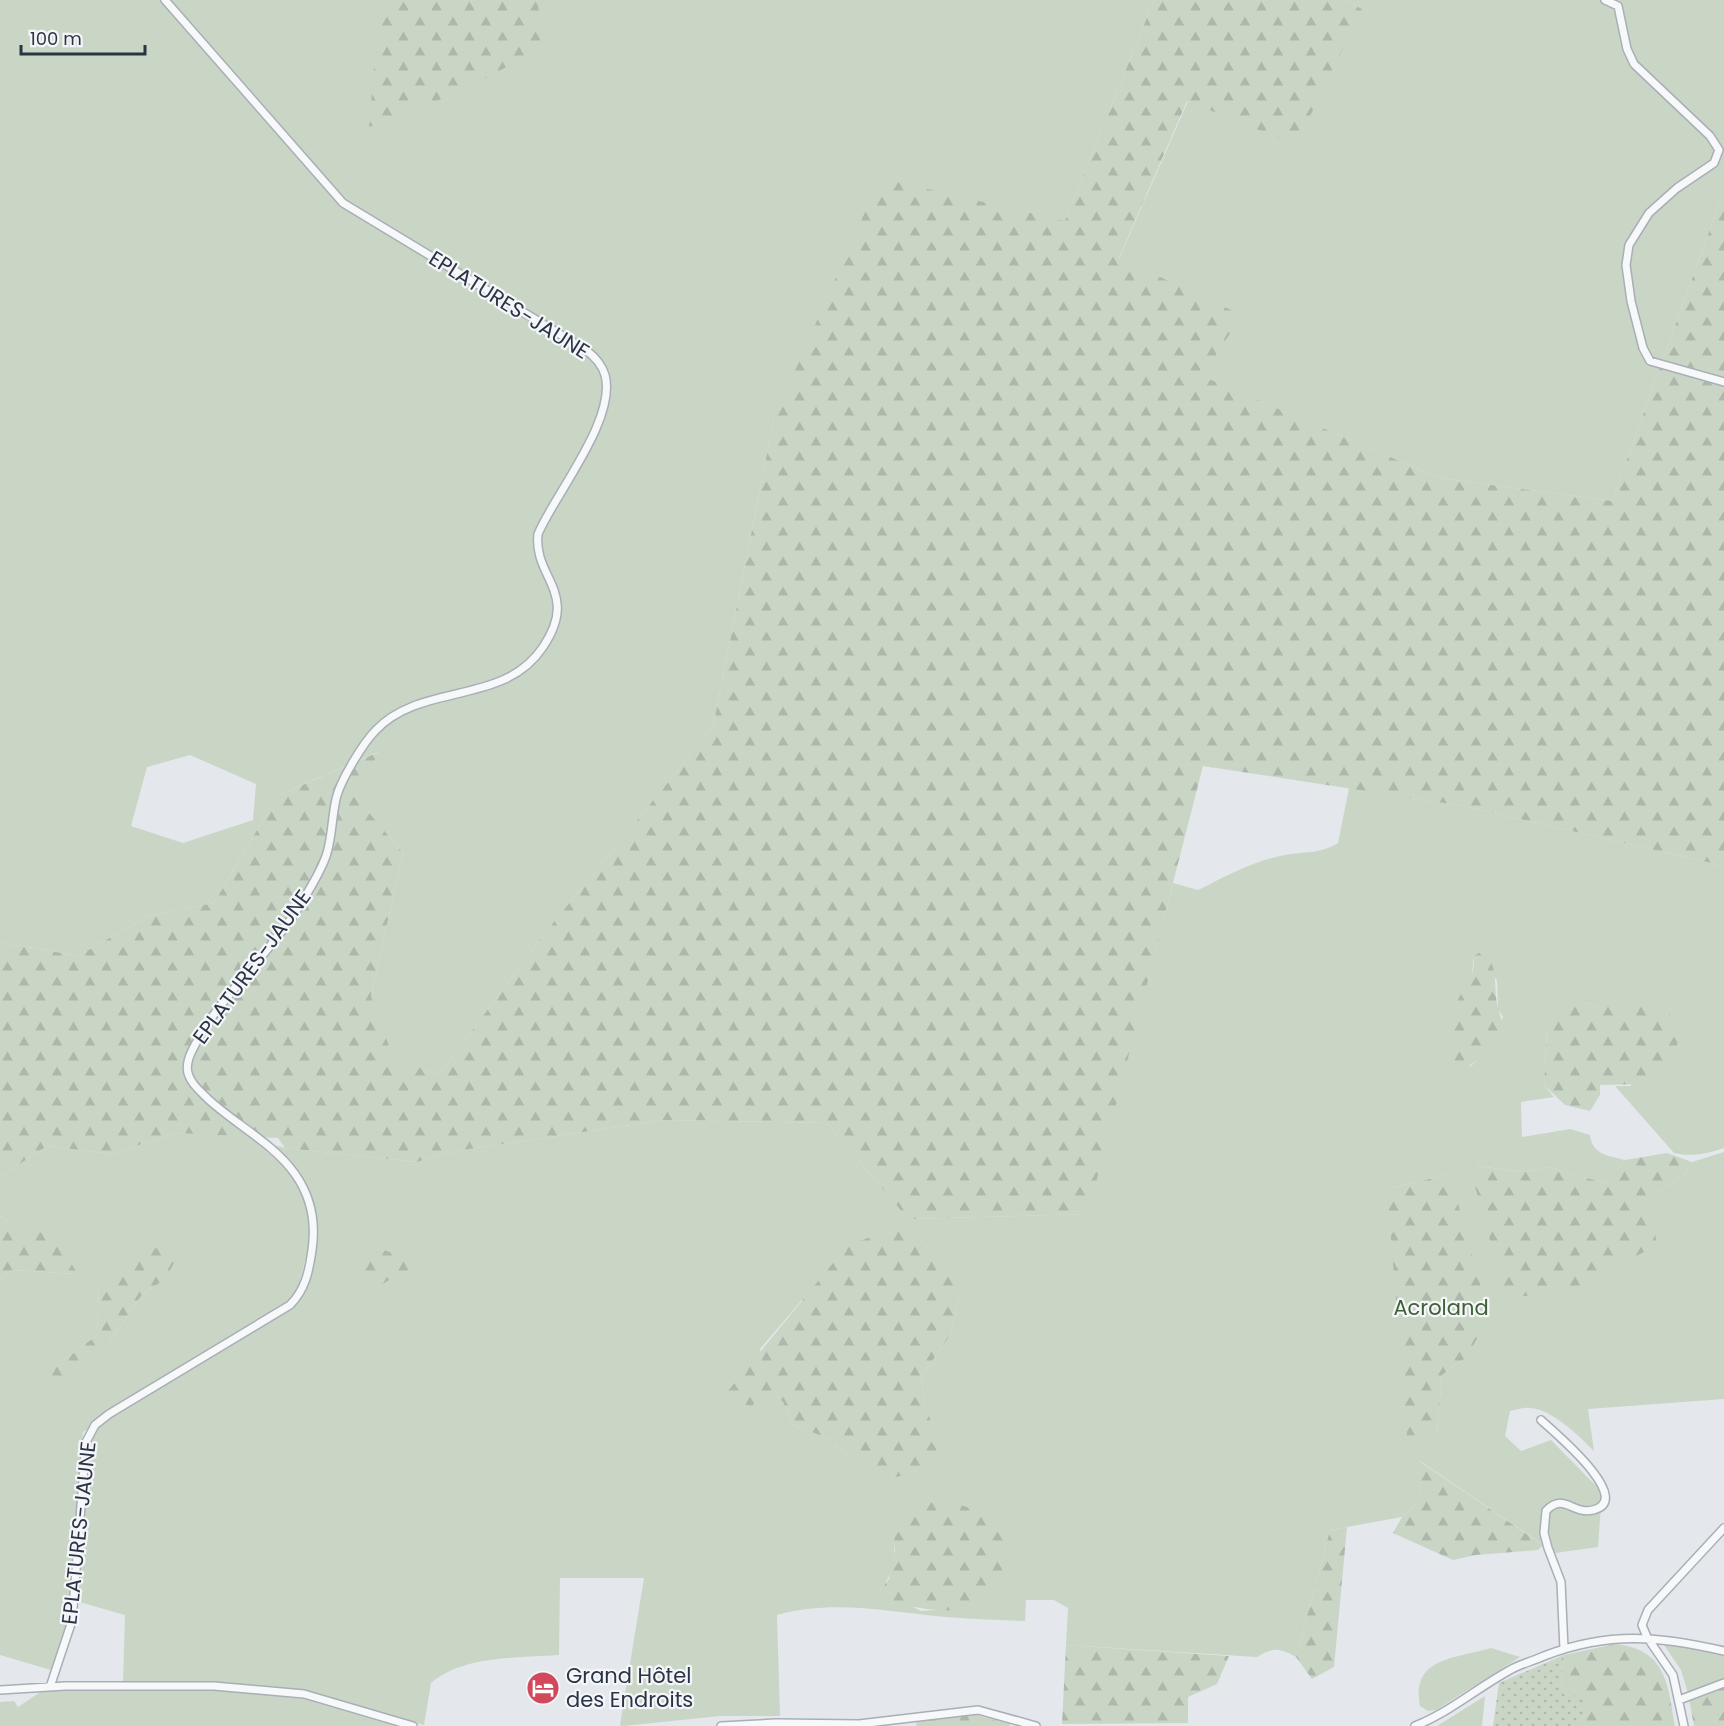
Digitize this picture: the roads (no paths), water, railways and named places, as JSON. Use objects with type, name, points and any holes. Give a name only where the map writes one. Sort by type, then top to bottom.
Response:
[{"type":"street","name":"EPLATURES-JAUNE","points":[[50,1687],[72,1621],[82,1463],[89,1433],[109,1414],[290,1305],[302,1291],[310,1261],[314,1223],[302,1186],[284,1162],[197,1088],[189,1076],[187,1067],[191,1052],[220,1006],[301,904],[326,856],[336,796],[374,733],[387,719],[417,703],[483,689],[502,681],[531,661],[543,648],[556,616],[557,601],[555,587],[537,546],[538,534],[592,438],[604,406],[607,388],[605,375],[598,360],[586,350],[343,202],[165,0]]},
{"type":"street","points":[[1605,0],[1618,6],[1627,49],[1634,64],[1710,136],[1719,150],[1714,163],[1657,205],[1632,238],[1626,254],[1626,277],[1639,336],[1650,361],[1724,382]]},
{"type":"street","points":[[1541,1420],[1583,1461],[1606,1490],[1607,1498],[1603,1505],[1593,1510],[1581,1510],[1559,1502],[1546,1511],[1545,1533],[1548,1548],[1561,1582],[1564,1649]]},
{"type":"street","points":[[1684,1726],[1679,1700],[1667,1663],[1647,1637],[1642,1625],[1648,1611],[1724,1528]]},
{"type":"street","points":[[1415,1726],[1440,1716],[1510,1670],[1564,1649],[1614,1638],[1647,1637],[1724,1651]]},
{"type":"street","points":[[1679,1700],[1724,1683]]},
{"type":"street","points":[[0,1690],[50,1687],[214,1686],[304,1694],[413,1726]]},
{"type":"street","points":[[721,1726],[776,1723],[859,1724],[978,1710],[1036,1726]]},
{"type":"place","name":"Grand Hôtel des Endroits","points":[[543,1688]]},
{"type":"park label","name":"Acroland","points":[[1441,1308]]}]
